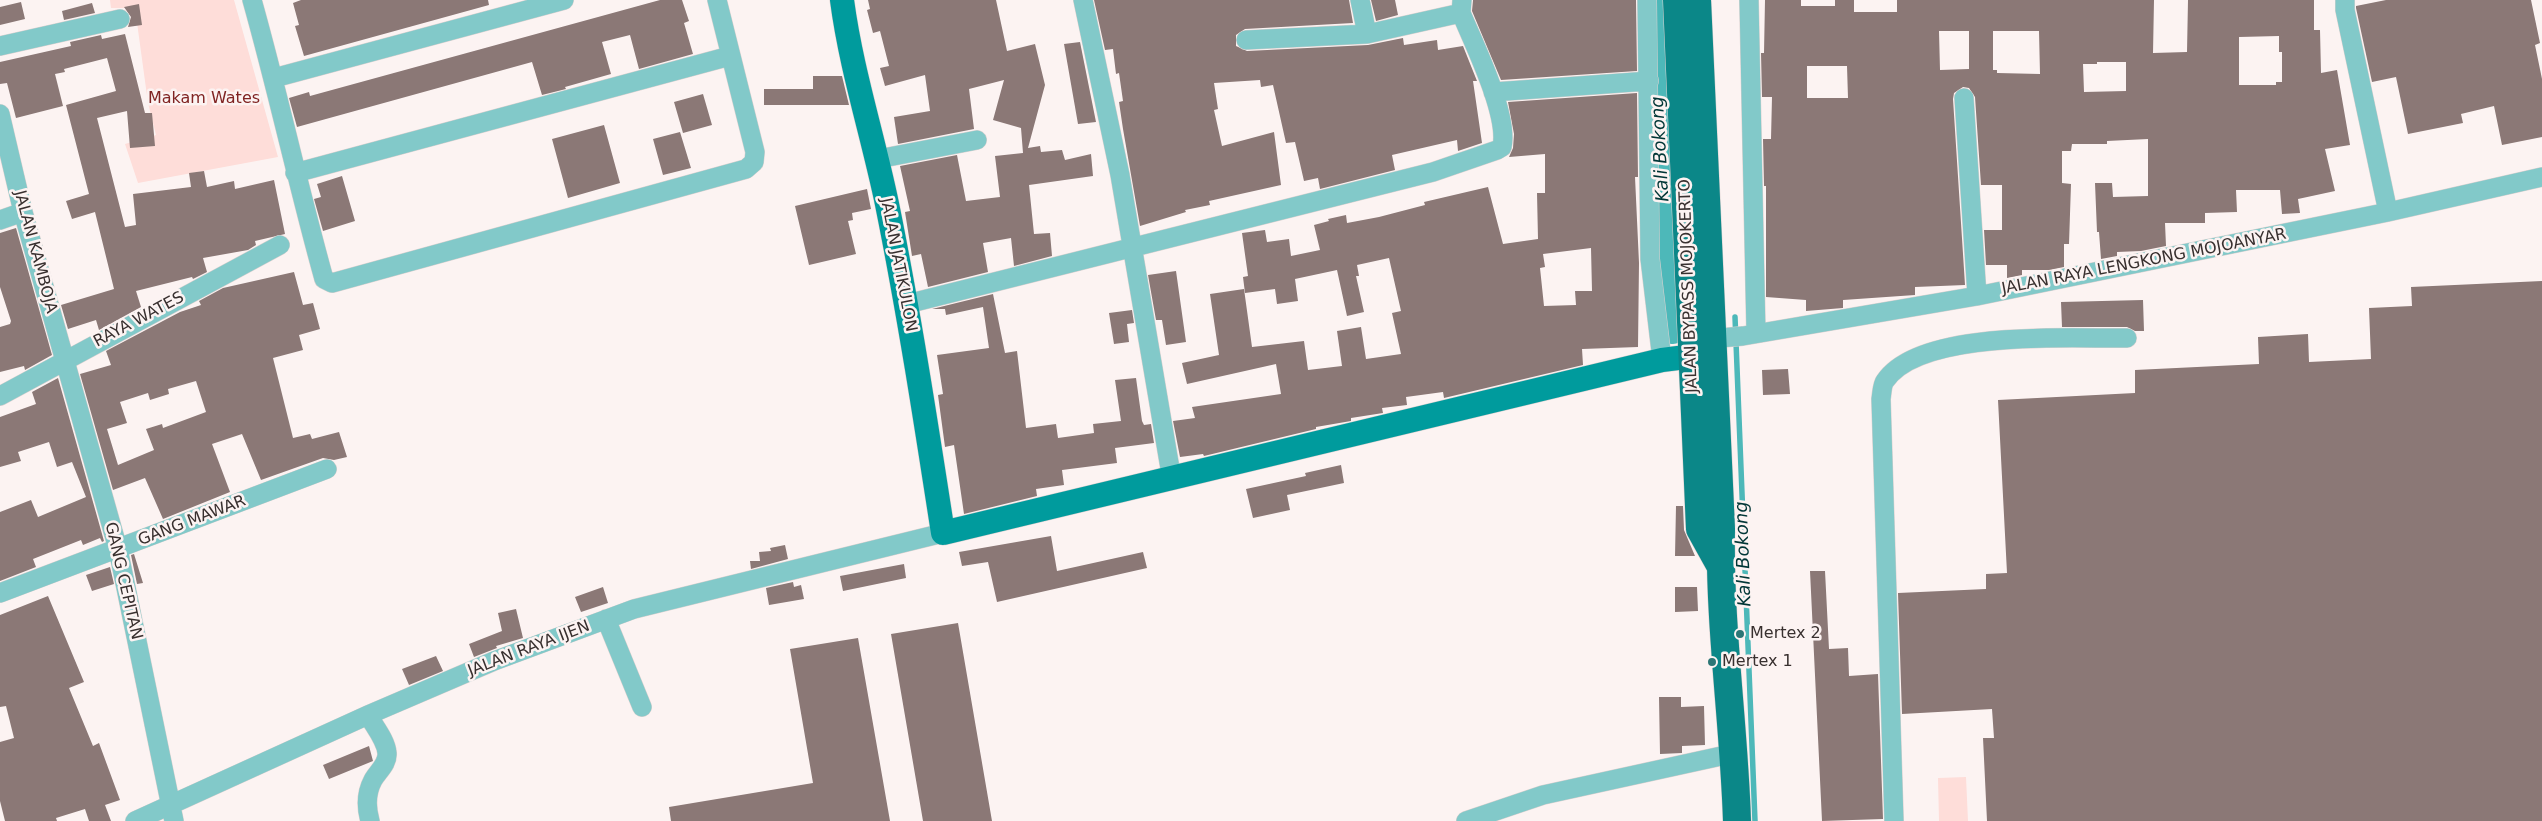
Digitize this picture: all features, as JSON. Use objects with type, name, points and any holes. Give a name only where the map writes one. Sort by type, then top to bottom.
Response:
[{"type":"highway","name":"JALAN BYPASS MOJOKERTO","points":[[1677,0],[1721,529],[1720,566],[1735,753],[1737,821]]},
{"type":"highway","name":"JALAN BYPASS MOJOKERTO","points":[[1697,0],[1705,344]]},
{"type":"main road","name":"JALAN JATIKULON","points":[[842,0],[878,159],[907,304],[943,533]]},
{"type":"main road","points":[[943,533],[1172,480],[1662,360],[1705,344]]},
{"type":"street","points":[[252,0],[274,78],[295,173],[324,279],[332,283],[746,169],[754,162],[755,152],[717,0]]},
{"type":"street","points":[[274,78],[564,0]]},
{"type":"street","points":[[1083,0],[1120,175],[1172,480]]},
{"type":"street","points":[[1360,0],[1367,34]]},
{"type":"street","points":[[1647,0],[1650,259],[1662,360]]},
{"type":"street","points":[[1750,0],[1750,335]]},
{"type":"street","points":[[2345,0],[2345,10],[2388,212]]},
{"type":"street","points":[[907,304],[1433,172],[1497,150],[1502,146],[1503,135],[1493,92],[1461,7],[1367,34],[1246,40]]},
{"type":"street","points":[[0,46],[120,19]]},
{"type":"street","points":[[295,173],[730,56]]},
{"type":"street","points":[[1493,92],[1648,81]]},
{"type":"street","points":[[1964,98],[1977,296]]},
{"type":"street","name":"JALAN KAMBOJA","points":[[0,114],[23,212],[64,360]]},
{"type":"street","points":[[878,159],[977,140]]},
{"type":"street","name":"JALAN RAYA LENGKONG MOJOANYAR","points":[[1705,344],[1977,296],[2388,212],[2542,176]]},
{"type":"street","points":[[0,220],[23,212]]},
{"type":"street","name":"RAYA WATES","points":[[0,396],[64,360],[280,246]]},
{"type":"street","points":[[1894,821],[1881,399],[1883,382],[1896,368],[1926,353],[1965,344],[2000,340],[2127,338]]},
{"type":"street","name":"GANG CEPITAN","points":[[64,360],[118,549],[172,813]]},
{"type":"street","name":"GANG MAWAR","points":[[0,593],[327,469]]},
{"type":"street","name":"JALAN RAYA IJEN","points":[[135,821],[172,813],[368,715],[494,661],[606,619],[663,600],[943,533]]},
{"type":"street","points":[[606,619],[642,707]]},
{"type":"street","points":[[368,715],[384,741],[387,754],[386,760],[373,780],[367,795],[370,821]]},
{"type":"street","points":[[1466,821],[1543,795],[1735,753]]},
{"type":"green space","name":"Makam Wates","points":[[110,0],[234,0],[278,157],[138,183],[125,144],[156,135],[148,103],[135,8],[111,8]]},
{"type":"green space","points":[[1966,777],[1968,821],[1939,821],[1938,778]]},
{"type":"building","points":[[301,0],[488,0],[489,5],[304,56],[295,26],[299,25],[293,3]]},
{"type":"building","points":[[660,0],[682,0],[689,21],[684,23],[693,54],[639,69],[630,35],[602,42],[611,74],[565,87],[566,89],[542,95],[532,62],[297,127],[289,98],[309,92],[310,96]]},
{"type":"building","points":[[868,0],[996,0],[1007,51],[1035,44],[1045,85],[1028,148],[1040,146],[1041,152],[1062,150],[1065,160],[1091,154],[1093,176],[1029,185],[1034,234],[1050,233],[1052,256],[1014,266],[1011,238],[983,243],[988,272],[928,287],[921,254],[912,256],[905,212],[910,211],[900,166],[957,155],[966,201],[1000,197],[995,156],[1023,153],[1021,128],[993,120],[1004,80],[969,89],[974,129],[898,144],[894,117],[930,111],[925,75],[885,86],[880,68],[889,66],[880,31],[873,33],[867,10],[870,9]]},
{"type":"building","points":[[1094,0],[1349,0],[1353,23],[1245,29],[1236,35],[1236,46],[1247,51],[1368,45],[1403,38],[1404,45],[1437,40],[1438,50],[1463,46],[1477,81],[1473,81],[1482,143],[1458,151],[1457,140],[1392,155],[1395,170],[1320,189],[1318,178],[1304,181],[1295,142],[1286,143],[1273,85],[1261,87],[1260,80],[1214,83],[1218,109],[1214,110],[1222,146],[1274,132],[1281,185],[1209,201],[1210,205],[1185,210],[1186,212],[1140,226],[1119,102],[1123,101],[1119,73],[1116,74],[1113,49],[1105,50]]},
{"type":"building","points":[[1371,0],[1395,0],[1398,15],[1376,21]]},
{"type":"building","points":[[1473,0],[1636,0],[1637,71],[1501,80],[1472,11]]},
{"type":"building","points":[[1765,0],[1801,0],[1801,6],[1835,6],[1835,0],[1854,0],[1854,12],[1897,12],[1897,0],[2154,0],[2153,53],[2187,52],[2188,0],[2314,0],[2314,30],[2320,30],[2321,73],[2337,70],[2350,145],[2325,149],[2335,191],[2298,199],[2300,213],[2282,214],[2280,190],[2236,190],[2237,212],[2205,213],[2205,223],[2165,223],[2166,246],[2141,251],[2117,252],[2117,256],[2101,259],[2099,232],[2097,232],[2095,183],[2112,183],[2113,197],[2148,196],[2148,139],[2107,141],[2107,144],[2072,144],[2071,151],[2062,151],[2062,183],[2071,184],[2069,244],[2064,244],[2064,267],[2049,270],[2022,270],[2022,275],[2007,278],[2007,265],[1986,265],[1984,230],[2002,230],[2002,185],[1981,185],[1975,97],[1969,88],[1963,87],[1954,93],[1953,99],[1965,285],[1915,287],[1915,295],[1843,300],[1843,308],[1806,311],[1806,300],[1766,297],[1766,186],[1764,186],[1763,139],[1771,139],[1772,97],[1762,97],[1761,53],[1764,53]],"holes":[[[1939,31],[1969,31],[1969,69],[1940,70]],[[1993,31],[2039,31],[2040,74],[1997,73],[1997,70],[1993,70]],[[2279,36],[2279,52],[2282,52],[2282,82],[2276,82],[2276,85],[2239,85],[2239,37]],[[2126,62],[2126,91],[2084,92],[2083,64]],[[1807,66],[1847,66],[1848,98],[1807,98]]]},
{"type":"building","points":[[2386,0],[2531,0],[2540,43],[2535,45],[2542,79],[2542,137],[2502,145],[2494,106],[2461,114],[2463,123],[2408,134],[2396,77],[2372,82],[2356,8],[2356,6]]},
{"type":"building","points":[[21,2],[25,19],[0,25],[0,7]]},
{"type":"building","points":[[92,3],[95,13],[64,20],[62,11]]},
{"type":"building","points":[[139,4],[142,25],[128,27],[131,17],[124,7]]},
{"type":"building","points":[[125,34],[145,113],[152,113],[155,146],[130,148],[127,111],[97,118],[125,227],[136,225],[133,194],[191,187],[189,173],[204,171],[207,187],[234,181],[235,189],[274,180],[285,234],[255,241],[256,245],[248,250],[203,258],[207,272],[193,279],[192,277],[136,291],[141,307],[99,330],[96,320],[68,329],[61,305],[114,289],[95,212],[72,219],[66,201],[89,194],[66,105],[116,91],[107,58],[64,69],[65,72],[55,74],[63,106],[16,118],[7,83],[0,84],[0,62],[71,46],[70,42],[101,35],[102,39]]},
{"type":"building","points":[[1080,42],[1096,122],[1078,124],[1064,44]]},
{"type":"building","points":[[813,76],[842,76],[849,105],[764,105],[764,89],[813,89]]},
{"type":"building","points":[[1637,93],[1638,177],[1635,177],[1639,263],[1638,347],[1582,349],[1583,365],[1444,398],[1443,392],[1406,397],[1407,405],[1382,408],[1383,413],[1351,418],[1351,421],[1316,427],[1316,429],[1204,456],[1203,454],[1180,457],[1173,421],[1195,418],[1192,407],[1281,394],[1276,364],[1187,384],[1182,363],[1219,355],[1210,294],[1244,289],[1252,347],[1304,341],[1308,370],[1342,366],[1337,331],[1361,327],[1366,359],[1401,354],[1392,313],[1401,311],[1389,258],[1357,265],[1359,276],[1356,276],[1364,312],[1347,316],[1337,270],[1295,279],[1298,301],[1277,304],[1275,289],[1245,293],[1243,277],[1248,276],[1242,233],[1265,230],[1267,242],[1289,239],[1291,256],[1320,250],[1314,225],[1329,221],[1328,219],[1346,215],[1347,223],[1379,217],[1425,205],[1424,202],[1488,187],[1503,244],[1538,239],[1537,193],[1545,193],[1545,154],[1509,157],[1513,148],[1514,134],[1508,102]],"holes":[[[1591,248],[1592,291],[1575,291],[1576,305],[1544,306],[1540,268],[1545,267],[1543,254]]]},
{"type":"building","points":[[703,94],[712,125],[683,133],[674,102]]},
{"type":"building","points":[[604,125],[620,183],[568,198],[552,139]]},
{"type":"building","points":[[680,132],[691,168],[663,175],[653,139]]},
{"type":"building","points":[[342,176],[355,221],[323,231],[314,199],[321,197],[317,184]]},
{"type":"building","points":[[867,189],[871,209],[852,213],[853,220],[848,221],[856,254],[809,265],[795,206]]},
{"type":"building","points":[[16,228],[52,355],[25,370],[24,366],[0,372],[0,327],[10,324],[11,321],[0,287],[0,233]]},
{"type":"building","points":[[1176,271],[1186,342],[1166,345],[1162,320],[1156,320],[1148,275]]},
{"type":"building","points":[[294,272],[303,305],[313,303],[320,329],[299,335],[303,350],[273,358],[293,438],[310,434],[312,439],[339,432],[347,457],[334,460],[323,458],[261,480],[242,434],[212,444],[230,492],[163,519],[145,478],[113,490],[80,374],[111,365],[106,351],[180,312],[201,305],[199,301],[223,288]],"holes":[[[196,381],[206,412],[163,428],[162,424],[146,429],[154,450],[118,465],[107,429],[127,423],[120,402],[148,393],[150,400],[169,394],[168,389]]]},
{"type":"building","points":[[2542,281],[2542,821],[1987,821],[1983,738],[1994,738],[1992,709],[1902,714],[1898,593],[1986,589],[1986,574],[2007,573],[1998,400],[2135,393],[2135,370],[2259,364],[2258,337],[2308,334],[2309,362],[2371,359],[2369,308],[2412,306],[2411,287]]},
{"type":"building","points":[[993,294],[1005,353],[1017,351],[1026,428],[1056,424],[1058,438],[1094,433],[1093,424],[1121,421],[1115,380],[1136,378],[1142,421],[1144,425],[1151,424],[1154,443],[1115,448],[1117,463],[1062,470],[1064,485],[1036,489],[1037,496],[964,514],[954,445],[945,447],[938,395],[943,394],[937,355],[989,348],[983,307],[946,315],[945,309],[932,309]]},
{"type":"building","points":[[2143,300],[2144,331],[2135,331],[2127,327],[2062,327],[2061,302]]},
{"type":"building","points":[[1132,310],[1134,323],[1127,324],[1129,342],[1114,344],[1109,313]]},
{"type":"building","points":[[1788,369],[1790,394],[1763,395],[1762,370]]},
{"type":"building","points":[[58,378],[104,541],[102,542],[100,538],[83,545],[81,540],[33,559],[36,567],[0,581],[0,512],[31,500],[38,517],[86,497],[72,462],[57,467],[49,442],[18,452],[21,461],[0,467],[0,417],[36,404],[32,392]]},
{"type":"building","points":[[1341,465],[1344,483],[1287,495],[1290,510],[1253,518],[1246,489],[1306,476],[1305,473]]},
{"type":"building","points":[[1676,506],[1683,506],[1684,530],[1695,556],[1675,556]]},
{"type":"building","points":[[1051,536],[1057,571],[1143,552],[1147,568],[997,602],[988,562],[962,566],[959,552]]},
{"type":"building","points":[[785,545],[788,559],[751,569],[750,561],[760,561],[759,552],[771,551],[770,548]]},
{"type":"building","points":[[134,554],[143,583],[137,584],[131,555]]},
{"type":"building","points":[[904,564],[906,578],[843,591],[840,576]]},
{"type":"building","points":[[110,567],[114,584],[92,591],[86,575]]},
{"type":"building","points":[[1810,571],[1825,571],[1829,649],[1848,648],[1849,676],[1878,674],[1883,819],[1822,821]]},
{"type":"building","points":[[793,582],[794,587],[801,585],[804,599],[769,605],[766,588]]},
{"type":"building","points":[[603,587],[608,603],[581,612],[575,597]]},
{"type":"building","points":[[1675,587],[1697,587],[1698,611],[1675,612]]},
{"type":"building","points":[[48,596],[84,682],[69,688],[93,746],[99,743],[120,800],[105,805],[111,821],[89,821],[85,809],[56,818],[57,821],[5,821],[0,801],[0,742],[14,738],[6,706],[0,707],[0,615]]},
{"type":"building","points":[[516,609],[523,638],[496,646],[497,648],[474,657],[469,644],[502,631],[498,613]]},
{"type":"building","points":[[958,623],[992,821],[923,821],[891,634]]},
{"type":"building","points":[[858,638],[890,821],[671,821],[669,807],[813,783],[790,649]]},
{"type":"building","points":[[436,656],[443,671],[409,685],[402,669]]},
{"type":"building","points":[[1659,697],[1681,697],[1681,707],[1704,706],[1705,745],[1682,746],[1682,753],[1660,754]]},
{"type":"building","points":[[369,746],[373,761],[329,779],[323,765]]},
{"type":"waterway","name":"Kali Bokong","points":[[1656,0],[1659,137],[1672,328]]},
{"type":"waterway","name":"Kali Bokong","points":[[1735,317],[1755,821]]},
{"type":"place","name":"Mertex 2","points":[[1740,634]]},
{"type":"place","name":"Mertex 1","points":[[1712,662]]}]
